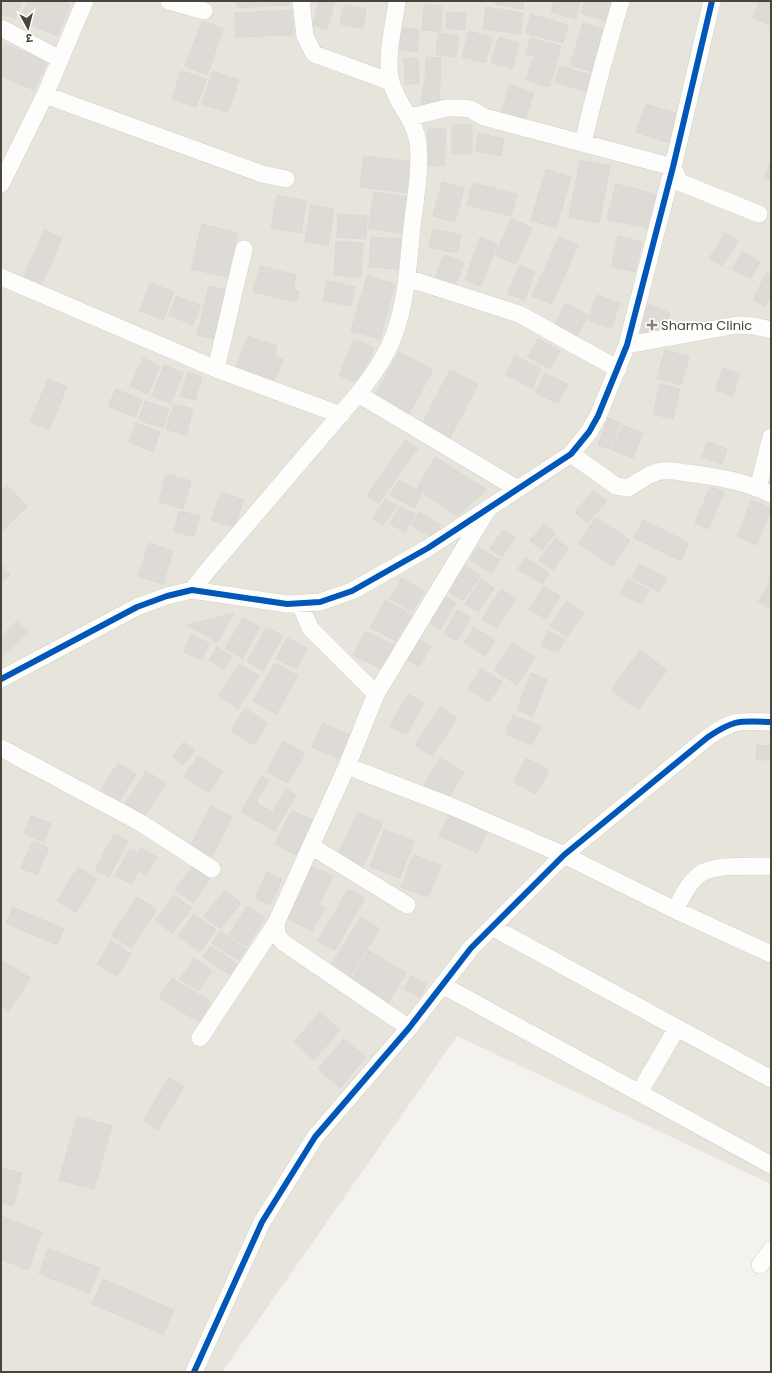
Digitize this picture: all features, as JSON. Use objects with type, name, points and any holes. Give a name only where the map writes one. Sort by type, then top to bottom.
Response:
[{"type":"street","points":[[1,184],[45,95],[85,1]]},
{"type":"street","points":[[169,1],[204,11]]},
{"type":"street","points":[[301,1],[305,36],[314,54],[391,82]]},
{"type":"street","points":[[192,590],[358,394],[373,374],[394,335],[401,314],[407,278],[416,195],[418,144],[410,117],[398,100],[391,82],[389,66],[397,1]]},
{"type":"street","points":[[583,143],[595,88],[606,56],[621,1]]},
{"type":"street","points":[[1,679],[136,607],[167,596],[192,590],[286,604],[300,604],[320,602],[352,591],[428,548],[516,488],[571,454],[589,432],[598,416],[627,345],[673,167],[712,1]]},
{"type":"street","points":[[1,28],[60,58]]},
{"type":"street","points":[[45,95],[262,174],[286,179]]},
{"type":"street","points":[[410,117],[447,108],[470,109],[484,117],[673,167]]},
{"type":"street","points":[[673,167],[679,182],[759,214]]},
{"type":"street","points":[[216,369],[244,249]]},
{"type":"street","points":[[1,277],[216,369],[341,414]]},
{"type":"street","points":[[407,278],[519,314],[618,369]]},
{"type":"street","points":[[627,345],[737,325],[754,326],[771,330]]},
{"type":"street","points":[[358,394],[516,488]]},
{"type":"street","points":[[571,454],[616,486],[628,488],[651,474],[666,471],[722,477],[765,491],[771,437]]},
{"type":"street","points":[[200,1038],[276,923],[347,766],[376,694],[489,507]]},
{"type":"street","points":[[300,604],[310,628],[376,694]]},
{"type":"street","points":[[194,1372],[266,1216],[316,1137],[409,1028],[471,948],[564,855],[715,733],[728,724],[738,722],[771,722]]},
{"type":"street","points":[[1,748],[140,823],[212,869]]},
{"type":"street","points":[[347,766],[454,807],[564,855],[675,910],[771,954]]},
{"type":"street","points":[[310,846],[407,905]]},
{"type":"street","points":[[675,910],[688,885],[700,873],[718,868],[771,866]]},
{"type":"street","points":[[276,923],[277,935],[284,943],[409,1028]]},
{"type":"street","points":[[492,927],[771,1079]]},
{"type":"street","points":[[442,986],[771,1165]]},
{"type":"street","points":[[639,1093],[677,1028]]},
{"type":"street","points":[[760,1265],[771,1250]]},
{"type":"shaded area","points":[[1,1],[771,1],[771,1184],[457,1036],[222,1372],[1,1372]]},
{"type":"building","points":[[1,1],[22,1],[15,19],[1,13]]},
{"type":"building","points":[[28,1],[62,1],[70,5],[57,36],[20,20]]},
{"type":"building","points":[[237,1],[289,1],[289,5],[237,8]]},
{"type":"building","points":[[319,1],[335,1],[327,29],[313,25]]},
{"type":"building","points":[[495,1],[524,1],[523,9],[495,4]]},
{"type":"building","points":[[554,1],[580,2],[576,19],[551,12]]},
{"type":"building","points":[[585,1],[616,1],[609,22],[581,13]]},
{"type":"building","points":[[760,1],[771,1],[770,25],[753,18]]},
{"type":"building","points":[[344,5],[366,9],[363,28],[340,24]]},
{"type":"building","points":[[424,5],[442,6],[441,31],[422,30]]},
{"type":"building","points":[[486,7],[523,13],[520,34],[483,29]]},
{"type":"building","points":[[292,10],[293,35],[236,37],[235,13]]},
{"type":"building","points":[[447,12],[466,13],[465,30],[446,28]]},
{"type":"building","points":[[531,14],[568,25],[563,43],[526,33]]},
{"type":"building","points":[[202,21],[223,29],[207,75],[185,66]]},
{"type":"building","points":[[583,23],[607,30],[594,72],[570,65]]},
{"type":"building","points":[[397,27],[419,30],[417,52],[394,49]]},
{"type":"building","points":[[469,31],[492,38],[485,63],[462,57]]},
{"type":"building","points":[[438,33],[459,36],[456,57],[436,54]]},
{"type":"building","points":[[499,37],[519,43],[512,69],[491,63]]},
{"type":"building","points":[[530,38],[561,46],[556,63],[526,54]]},
{"type":"building","points":[[5,44],[47,62],[34,90],[1,76],[1,52]]},
{"type":"building","points":[[426,57],[441,58],[440,84],[425,83]]},
{"type":"building","points":[[404,58],[418,58],[419,84],[405,84]]},
{"type":"building","points":[[533,58],[556,65],[549,87],[526,80]]},
{"type":"building","points":[[560,66],[591,75],[586,92],[555,82]]},
{"type":"building","points":[[181,71],[206,79],[196,107],[172,99]]},
{"type":"building","points":[[213,71],[239,80],[228,112],[202,104]]},
{"type":"building","points":[[423,85],[440,85],[439,104],[421,107]]},
{"type":"building","points":[[510,85],[534,93],[523,127],[499,119]]},
{"type":"building","points":[[646,104],[682,115],[672,144],[636,132]]},
{"type":"building","points":[[452,125],[472,125],[472,154],[452,154]]},
{"type":"building","points":[[428,128],[446,129],[444,166],[426,166]]},
{"type":"building","points":[[479,133],[504,139],[501,156],[475,151]]},
{"type":"building","points":[[364,156],[412,162],[409,193],[360,187]]},
{"type":"building","points":[[580,160],[610,166],[599,223],[569,217]]},
{"type":"building","points":[[771,161],[771,180],[765,178]]},
{"type":"building","points":[[546,169],[571,177],[556,228],[531,220]]},
{"type":"building","points":[[442,182],[464,188],[455,222],[433,216]]},
{"type":"building","points":[[473,183],[517,194],[511,216],[467,205]]},
{"type":"building","points":[[616,184],[658,195],[650,229],[607,219]]},
{"type":"building","points":[[374,192],[407,197],[401,233],[368,228]]},
{"type":"building","points":[[277,195],[306,201],[301,233],[271,228]]},
{"type":"building","points":[[311,205],[334,209],[328,245],[305,242]]},
{"type":"building","points":[[338,214],[367,216],[366,239],[337,237]]},
{"type":"building","points":[[512,218],[532,228],[516,264],[495,255]]},
{"type":"building","points":[[202,224],[238,233],[227,277],[191,269]]},
{"type":"building","points":[[433,229],[461,235],[457,253],[429,247]]},
{"type":"building","points":[[44,230],[62,238],[39,291],[21,283]]},
{"type":"building","points":[[725,233],[738,241],[722,266],[709,258]]},
{"type":"building","points":[[618,236],[642,242],[635,272],[611,266]]},
{"type":"building","points":[[371,237],[401,239],[399,269],[369,267]]},
{"type":"building","points":[[480,237],[497,244],[481,286],[465,280]]},
{"type":"building","points":[[559,237],[578,245],[552,304],[532,296]]},
{"type":"building","points":[[336,241],[363,243],[361,277],[334,275]]},
{"type":"building","points":[[742,251],[760,262],[750,279],[732,269]]},
{"type":"building","points":[[444,255],[464,262],[455,286],[435,278]]},
{"type":"building","points":[[519,265],[535,271],[525,300],[508,294]]},
{"type":"building","points":[[260,266],[296,275],[293,289],[299,291],[296,302],[253,292]]},
{"type":"building","points":[[766,273],[771,276],[771,294],[765,306],[753,300]]},
{"type":"building","points":[[367,276],[395,284],[380,339],[351,331]]},
{"type":"building","points":[[327,281],[355,287],[351,306],[323,301]]},
{"type":"building","points":[[150,283],[174,292],[163,320],[140,311]]},
{"type":"building","points":[[209,286],[230,291],[218,340],[197,335]]},
{"type":"building","points":[[597,295],[620,303],[611,328],[588,320]]},
{"type":"building","points":[[176,296],[200,305],[193,325],[169,315]]},
{"type":"building","points":[[566,303],[588,315],[577,336],[555,324]]},
{"type":"building","points":[[647,304],[670,313],[659,339],[637,330]]},
{"type":"building","points":[[248,336],[277,346],[274,356],[283,359],[275,380],[236,367]]},
{"type":"building","points":[[354,339],[374,348],[358,384],[339,375]]},
{"type":"building","points":[[538,339],[560,351],[550,369],[528,357]]},
{"type":"building","points":[[665,350],[689,357],[681,385],[657,378]]},
{"type":"building","points":[[399,352],[433,370],[409,414],[375,395]]},
{"type":"building","points":[[515,356],[541,369],[532,388],[506,375]]},
{"type":"building","points":[[143,358],[160,366],[148,394],[130,386]]},
{"type":"building","points":[[164,365],[183,373],[171,403],[152,396]]},
{"type":"building","points":[[723,368],[740,374],[733,396],[716,390]]},
{"type":"building","points":[[450,370],[478,384],[449,440],[421,426]]},
{"type":"building","points":[[188,372],[202,377],[195,400],[180,396]]},
{"type":"building","points":[[545,373],[568,384],[558,404],[535,392]]},
{"type":"building","points":[[48,379],[67,387],[49,430],[30,422]]},
{"type":"building","points":[[660,384],[680,389],[673,419],[653,414]]},
{"type":"building","points":[[116,389],[142,400],[135,417],[108,406]]},
{"type":"building","points":[[145,401],[169,409],[163,428],[139,420]]},
{"type":"building","points":[[174,404],[193,409],[186,435],[166,429]]},
{"type":"building","points":[[608,418],[620,423],[610,449],[598,445]]},
{"type":"building","points":[[136,423],[160,432],[153,452],[129,442]]},
{"type":"building","points":[[622,425],[643,433],[633,458],[612,450]]},
{"type":"building","points":[[406,440],[418,448],[379,503],[367,495]]},
{"type":"building","points":[[707,442],[727,449],[722,464],[702,457]]},
{"type":"building","points":[[435,457],[487,490],[457,516],[417,489]]},
{"type":"building","points":[[166,474],[191,481],[183,509],[159,502]]},
{"type":"building","points":[[399,480],[422,493],[414,508],[390,495]]},
{"type":"building","points":[[7,485],[27,507],[1,532],[1,491]]},
{"type":"building","points":[[710,487],[724,492],[709,529],[695,523]]},
{"type":"building","points":[[594,490],[607,501],[587,523],[575,512]]},
{"type":"building","points":[[221,492],[244,500],[234,527],[211,520]]},
{"type":"building","points":[[386,499],[397,506],[383,525],[372,518]]},
{"type":"building","points":[[751,500],[771,508],[757,545],[737,537]]},
{"type":"building","points":[[400,506],[415,514],[405,532],[390,524]]},
{"type":"building","points":[[179,511],[200,516],[194,536],[174,532]]},
{"type":"building","points":[[419,512],[441,525],[433,538],[411,525]]},
{"type":"building","points":[[596,518],[630,540],[613,566],[578,543]]},
{"type":"building","points":[[643,520],[689,543],[681,561],[634,538]]},
{"type":"building","points":[[544,524],[555,533],[542,550],[530,541]]},
{"type":"building","points":[[503,530],[515,538],[502,557],[490,549]]},
{"type":"building","points":[[555,538],[569,548],[553,570],[539,560]]},
{"type":"building","points":[[149,543],[173,551],[163,584],[138,576]]},
{"type":"building","points":[[478,547],[500,560],[492,573],[470,560]]},
{"type":"building","points":[[525,557],[549,573],[542,584],[518,569]]},
{"type":"building","points":[[1,564],[10,575],[1,583]]},
{"type":"building","points":[[639,564],[667,578],[659,592],[632,578]]},
{"type":"building","points":[[465,566],[480,576],[463,601],[448,591]]},
{"type":"building","points":[[402,578],[424,592],[412,612],[390,598]]},
{"type":"building","points":[[481,579],[494,588],[478,612],[465,604]]},
{"type":"building","points":[[628,579],[649,590],[642,604],[620,594]]},
{"type":"building","points":[[771,580],[771,609],[758,601]]},
{"type":"building","points":[[544,586],[560,596],[546,619],[529,609]]},
{"type":"building","points":[[501,589],[516,598],[497,628],[482,619]]},
{"type":"building","points":[[443,595],[456,603],[440,629],[428,621]]},
{"type":"building","points":[[386,600],[412,615],[396,641],[370,627]]},
{"type":"building","points":[[567,601],[584,613],[567,637],[550,626]]},
{"type":"building","points":[[457,610],[471,618],[457,641],[444,634]]},
{"type":"building","points":[[234,613],[217,642],[187,625]]},
{"type":"building","points":[[243,618],[260,627],[243,659],[225,649]]},
{"type":"building","points":[[17,621],[28,632],[1,659],[1,637]]},
{"type":"building","points":[[266,627],[283,636],[263,671],[247,662]]},
{"type":"building","points":[[474,627],[495,640],[485,656],[464,642]]},
{"type":"building","points":[[365,631],[394,645],[382,669],[353,655]]},
{"type":"building","points":[[548,631],[565,639],[558,653],[541,646]]},
{"type":"building","points":[[191,635],[209,643],[202,660],[184,652]]},
{"type":"building","points":[[287,638],[307,648],[296,669],[276,659]]},
{"type":"building","points":[[416,638],[431,647],[419,667],[404,658]]},
{"type":"building","points":[[512,643],[535,657],[517,685],[494,670]]},
{"type":"building","points":[[217,647],[232,657],[224,669],[209,660]]},
{"type":"building","points":[[640,650],[667,670],[638,710],[611,690]]},
{"type":"building","points":[[275,663],[298,676],[276,714],[253,701]]},
{"type":"building","points":[[239,664],[259,676],[238,709],[219,696]]},
{"type":"building","points":[[481,668],[502,682],[489,702],[468,689]]},
{"type":"building","points":[[531,673],[547,679],[533,716],[517,710]]},
{"type":"building","points":[[408,694],[424,703],[406,735],[390,726]]},
{"type":"building","points":[[440,707],[457,718],[432,756],[415,745]]},
{"type":"building","points":[[245,708],[268,723],[254,745],[231,731]]},
{"type":"building","points":[[513,715],[541,726],[532,745],[505,734]]},
{"type":"building","points":[[323,723],[352,736],[341,760],[312,747]]},
{"type":"building","points":[[283,741],[305,753],[288,783],[267,771]]},
{"type":"building","points":[[184,742],[195,751],[183,765],[172,756]]},
{"type":"building","points":[[757,745],[771,746],[771,760],[756,760]]},
{"type":"building","points":[[198,756],[223,771],[209,793],[184,777]]},
{"type":"building","points":[[440,758],[464,772],[446,803],[422,788]]},
{"type":"building","points":[[526,758],[549,770],[536,794],[513,782]]},
{"type":"building","points":[[118,763],[136,774],[115,808],[97,796]]},
{"type":"building","points":[[146,771],[166,783],[145,816],[125,804]]},
{"type":"building","points":[[262,776],[269,780],[256,803],[273,812],[286,789],[296,795],[275,831],[241,812]]},
{"type":"building","points":[[211,806],[232,817],[211,858],[190,847]]},
{"type":"building","points":[[292,810],[314,821],[296,855],[275,843]]},
{"type":"building","points":[[358,812],[383,823],[363,866],[338,854]]},
{"type":"building","points":[[449,815],[487,832],[477,853],[439,836]]},
{"type":"building","points":[[31,816],[51,823],[44,842],[24,834]]},
{"type":"building","points":[[384,830],[414,841],[400,878],[370,867]]},
{"type":"building","points":[[114,834],[128,841],[109,877],[95,870]]},
{"type":"building","points":[[33,841],[49,848],[37,875],[21,868]]},
{"type":"building","points":[[141,848],[157,857],[146,875],[139,870],[131,884],[115,875],[130,849],[138,853]]},
{"type":"building","points":[[414,855],[441,865],[428,897],[401,887]]},
{"type":"building","points":[[310,865],[333,877],[319,904],[325,908],[312,931],[282,915]]},
{"type":"building","points":[[78,867],[97,879],[76,913],[57,901]]},
{"type":"building","points":[[192,867],[210,879],[193,903],[175,890]]},
{"type":"building","points":[[267,872],[282,879],[270,905],[255,898]]},
{"type":"building","points":[[348,889],[365,898],[335,950],[318,941]]},
{"type":"building","points":[[225,890],[241,903],[220,929],[204,916]]},
{"type":"building","points":[[174,895],[192,908],[172,933],[155,920]]},
{"type":"building","points":[[137,897],[157,910],[131,948],[111,935]]},
{"type":"building","points":[[247,906],[265,917],[247,946],[229,935]]},
{"type":"building","points":[[13,907],[64,929],[57,945],[6,923]]},
{"type":"building","points":[[194,914],[216,930],[200,952],[178,936]]},
{"type":"building","points":[[361,917],[380,929],[347,982],[328,970]]},
{"type":"building","points":[[220,931],[246,949],[238,960],[212,943]]},
{"type":"building","points":[[111,941],[131,954],[117,976],[97,964]]},
{"type":"building","points":[[211,946],[237,964],[230,975],[203,957]]},
{"type":"building","points":[[369,951],[406,973],[385,1007],[348,985]]},
{"type":"building","points":[[194,958],[212,971],[198,991],[180,979]]},
{"type":"building","points":[[1,960],[30,978],[9,1011],[1,1005]]},
{"type":"building","points":[[411,976],[427,984],[420,997],[404,989]]},
{"type":"building","points":[[172,978],[211,1002],[199,1022],[159,998]]},
{"type":"building","points":[[320,1012],[340,1030],[314,1060],[294,1042]]},
{"type":"building","points":[[344,1039],[366,1057],[340,1088],[318,1069]]},
{"type":"building","points":[[169,1078],[184,1086],[158,1130],[143,1121]]},
{"type":"building","points":[[77,1116],[112,1126],[94,1189],[59,1180]]},
{"type":"building","points":[[1,1168],[22,1173],[13,1206],[1,1203]]},
{"type":"building","points":[[1,1216],[42,1232],[28,1270],[1,1259]]},
{"type":"building","points":[[48,1249],[100,1268],[90,1293],[39,1274]]},
{"type":"building","points":[[103,1279],[174,1310],[163,1334],[92,1304]]},
{"type":"cycle path","points":[[1,679],[137,607],[167,596],[192,590],[287,604],[320,602],[352,591],[428,548],[571,454],[589,432],[598,416],[627,345],[673,167],[712,1]]},
{"type":"cycle path","points":[[194,1372],[262,1222],[315,1137],[409,1028],[471,948],[564,855],[708,737],[725,727],[738,722],[771,722]]},
{"type":"place","name":"Sharma Clinic","points":[[652,325]]}]
